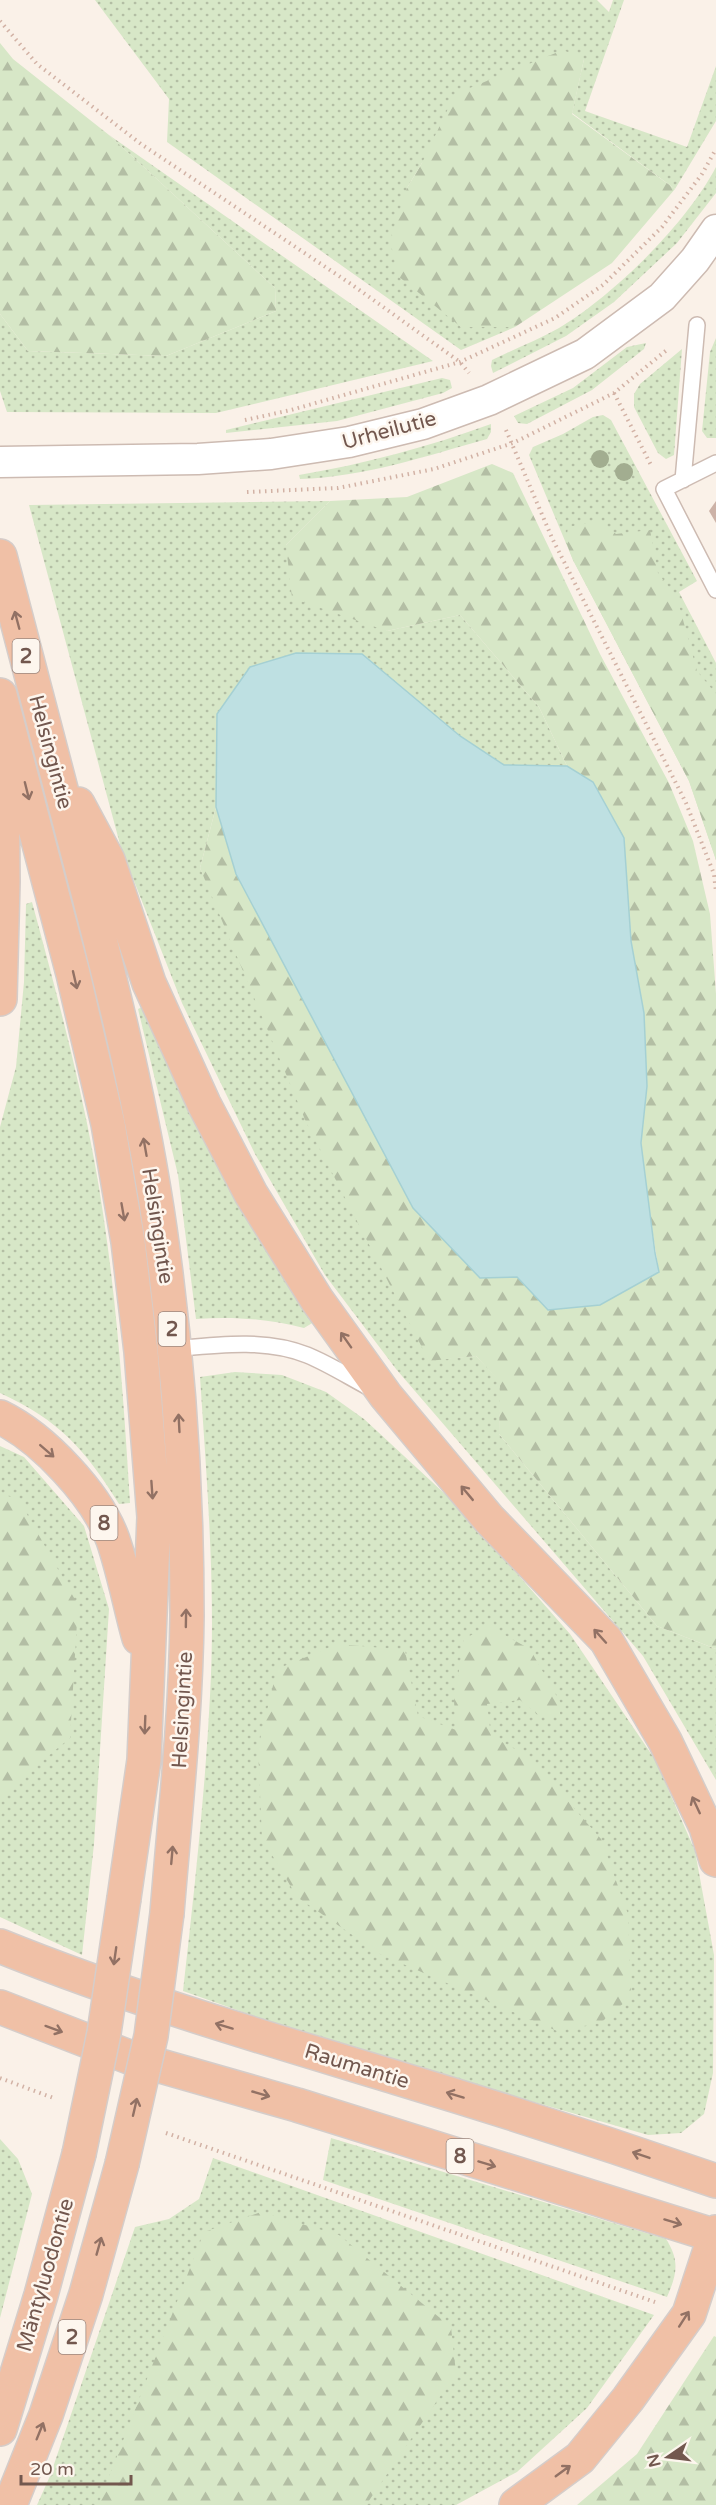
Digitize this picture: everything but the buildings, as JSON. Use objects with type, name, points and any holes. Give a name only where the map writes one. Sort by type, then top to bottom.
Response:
[{"type":"highway","name":"Helsingintie","points":[[0,555],[107,969],[139,1111],[160,1227],[175,1349],[187,1616],[181,1745],[167,1913],[151,2036],[122,2164]]},
{"type":"highway","name":"Helsingintie","points":[[1,698],[74,974],[108,1124],[128,1242],[141,1352],[154,1517],[144,1760],[104,2033],[80,2154]]},
{"type":"highway","points":[[0,999],[3,882],[1,698]]},
{"type":"highway","points":[[53,758],[108,860],[149,983],[204,1104],[251,1194],[317,1300],[386,1396],[489,1519],[606,1641],[665,1741],[706,1827],[716,1860]]},
{"type":"highway","name":"8","points":[[0,1417],[48,1451],[90,1498],[112,1539],[147,1667]]},
{"type":"highway","name":"Raumantie","points":[[0,1946],[57,1970],[208,2021],[590,2137],[716,2181]]},
{"type":"highway","name":"8","points":[[0,2007],[129,2057],[297,2105],[716,2234],[689,2314],[628,2399],[580,2458],[516,2505]]},
{"type":"highway","name":"Mäntyluodontie","points":[[0,2429],[41,2295],[80,2154]]},
{"type":"highway","name":"Mäntyluodontie","points":[[10,2505],[46,2415],[86,2294],[122,2164]]},
{"type":"street","name":"Urheilutie","points":[[0,462],[198,459],[271,454],[349,442],[423,424],[489,399],[585,354],[662,297],[695,260],[716,230]]},
{"type":"lane","points":[[683,480],[697,325]]},
{"type":"lane","points":[[716,463],[664,489],[716,590]]},
{"type":"lane","points":[[141,1352],[225,1344],[265,1346],[305,1354],[386,1396]]},
{"type":"path","points":[[237,421],[291,410],[460,362],[555,318],[603,285],[662,227],[702,174],[716,149]]},
{"type":"path","points":[[614,393],[664,489]]},
{"type":"path","points":[[0,2078],[67,2102]]},
{"type":"path","points":[[155,2130],[689,2314]]},
{"type":"green space","points":[[95,0],[597,0],[609,12],[613,0],[624,0],[585,111],[687,147],[716,66],[716,121],[675,189],[572,113],[584,59],[422,163],[407,188],[461,327],[515,327],[461,350],[167,142],[169,99]]},
{"type":"green space","points":[[0,43],[13,59],[109,135],[275,288],[276,311],[166,356],[28,351],[0,314]]},
{"type":"green space","points":[[563,50],[584,59],[572,114],[675,189],[612,263],[515,327],[461,327],[398,276],[390,240],[407,188],[422,163],[455,94]]},
{"type":"green space","points":[[109,135],[433,361],[216,413],[7,412],[0,391],[0,314],[28,351],[166,356],[276,311],[275,288]]},
{"type":"green space","points":[[716,167],[716,193],[677,243],[614,302],[566,336],[493,373],[492,360],[559,328],[625,278],[687,211]]},
{"type":"green space","points":[[716,338],[716,438],[707,438],[702,431],[710,352]]},
{"type":"green space","points":[[646,343],[644,349],[592,390],[527,424],[518,423],[514,416],[573,388],[627,347]]},
{"type":"green space","points":[[682,349],[674,455],[666,459],[658,453],[634,407],[634,394],[640,384]]},
{"type":"green space","points":[[442,378],[450,380],[452,388],[443,393],[337,421],[226,433],[226,430]]},
{"type":"green space","points":[[603,415],[611,420],[697,581],[679,592],[716,663],[716,860],[689,781],[573,560],[529,455],[533,447],[593,417]]},
{"type":"green space","points":[[491,424],[491,432],[487,439],[418,459],[348,474],[300,479],[299,475],[396,454]]},
{"type":"green space","points":[[492,464],[513,473],[600,654],[669,783],[693,841],[710,914],[716,994],[716,1649],[657,1626],[499,1434],[500,1382],[476,1356],[429,1361],[306,1122],[200,868],[216,807],[236,874],[659,1272],[641,1143],[647,1086],[644,1013],[631,941],[624,838],[593,782],[567,766],[539,707],[460,615],[387,631],[292,598],[286,545],[330,501],[407,497]]},
{"type":"green space","points":[[330,501],[286,545],[387,631],[460,615],[539,707],[567,766],[504,765],[460,736],[217,714],[216,807],[200,868],[429,1360],[476,1356],[501,1382],[499,1434],[657,1626],[716,1649],[716,1780],[643,1656],[396,1369],[325,1275],[255,1154],[182,1003],[121,848],[29,505]]},
{"type":"green space","points":[[600,521],[616,534],[650,530],[658,573],[677,598],[697,671],[716,694],[716,860],[689,781],[573,560],[566,542],[568,527]]},
{"type":"green space","points":[[32,902],[58,998],[88,1126],[101,1202],[117,1331],[130,1503],[119,1504],[82,1452],[55,1426],[39,1414],[0,1393],[0,1127],[16,1067],[24,982],[26,904]]},
{"type":"green space","points":[[144,1006],[186,1106],[239,1207],[314,1322],[304,1328],[251,1319],[196,1319],[178,1175],[138,1009]]},
{"type":"green space","points":[[235,1372],[282,1375],[326,1392],[364,1419],[458,1506],[570,1634],[656,1761],[695,1851],[714,1955],[713,2073],[704,2114],[681,2133],[648,2135],[327,2042],[183,1991],[202,1807],[212,1656],[210,1537],[200,1377]]},
{"type":"green space","points":[[0,1446],[24,1457],[84,1526],[109,1609],[94,1844],[82,1955],[0,1917]]},
{"type":"green space","points":[[0,1493],[19,1500],[78,1605],[70,1738],[0,1796]]},
{"type":"green space","points":[[488,1626],[530,1649],[560,1702],[560,1715],[541,1717],[520,1700],[487,1704],[491,1736],[528,1756],[601,1839],[628,1914],[631,1997],[600,2023],[557,2031],[380,1954],[297,1897],[262,1838],[258,1748],[277,1669],[338,1644],[405,1650],[418,1716],[456,1730],[454,1701],[464,1639]]},
{"type":"green space","points":[[331,2138],[666,2239],[676,2268],[667,2297],[323,2180]]},
{"type":"green space","points":[[0,2139],[18,2159],[32,2194],[0,2318]]},
{"type":"green space","points":[[213,2158],[654,2315],[587,2408],[517,2472],[456,2505],[37,2505],[50,2476],[135,2227],[169,2219],[199,2199]]},
{"type":"green space","points":[[261,2212],[339,2235],[451,2327],[456,2373],[366,2505],[98,2505],[204,2232]]},
{"type":"green space","points":[[714,2336],[716,2337],[716,2505],[577,2505],[637,2454]]},
{"type":"water","points":[[296,653],[362,654],[460,736],[504,765],[567,766],[593,782],[624,838],[631,941],[644,1013],[647,1086],[641,1143],[659,1272],[600,1305],[548,1310],[517,1277],[480,1278],[413,1208],[236,874],[216,807],[217,714],[250,667]]}]
